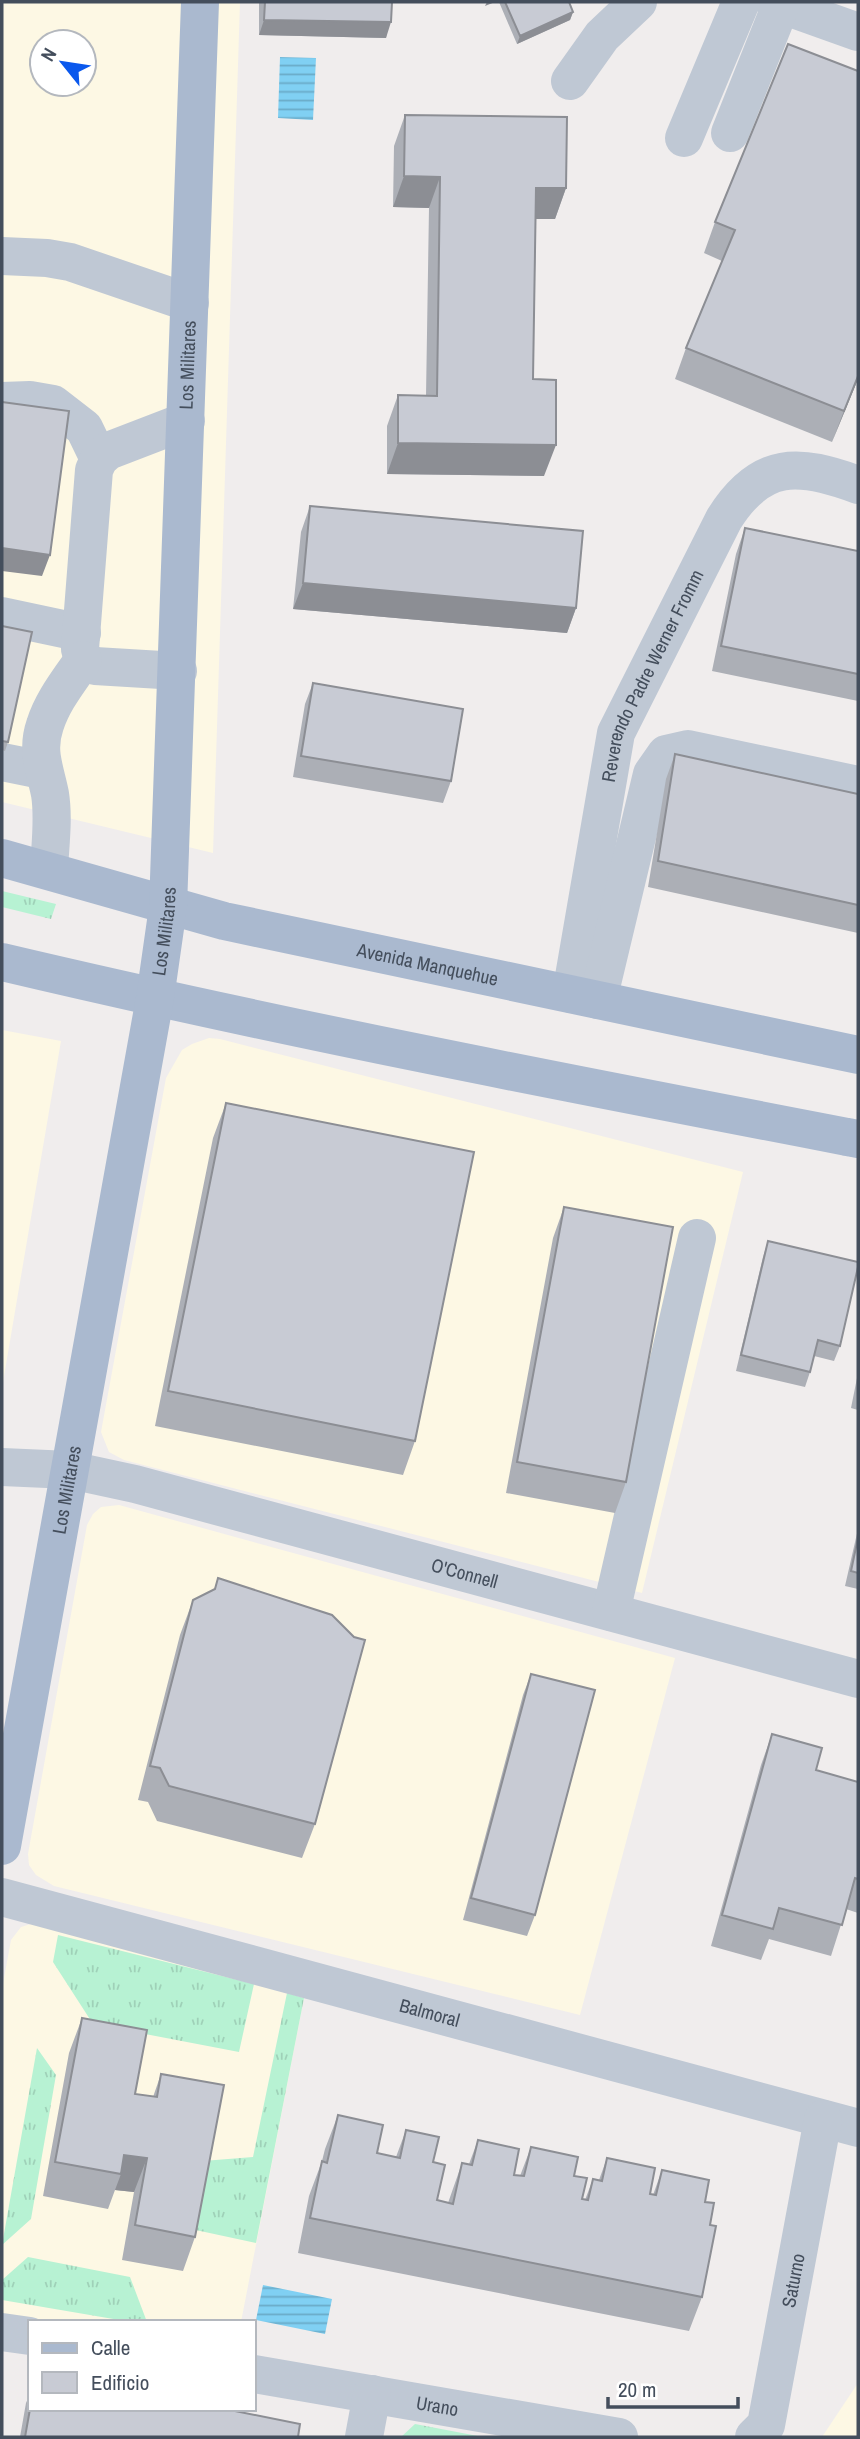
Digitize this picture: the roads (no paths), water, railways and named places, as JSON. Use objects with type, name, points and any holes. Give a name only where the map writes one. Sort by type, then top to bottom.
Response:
[{"type":"main road","name":"Los Militares","points":[[2,1842],[155,998],[168,907],[200,2]]},
{"type":"main road","name":"Avenida Manquehue","points":[[2,858],[224,921],[858,1055]]},
{"type":"main road","points":[[2,962],[369,1044],[849,1140]]},
{"type":"street","points":[[570,81],[601,36],[638,2]]},
{"type":"street","points":[[684,138],[741,2]]},
{"type":"street","points":[[730,133],[778,3],[858,32]]},
{"type":"street","points":[[2,256],[70,262],[190,303]]},
{"type":"street","points":[[2,401],[30,400],[54,404],[84,428],[99,459]]},
{"type":"street","points":[[49,870],[50,794],[42,770],[41,751],[44,728],[53,703],[83,647],[94,470],[99,459],[108,451],[186,421]]},
{"type":"street","name":"Reverendo Padre Werner Fromm","points":[[585,997],[616,733],[724,519],[736,500],[750,487],[767,476],[786,471],[805,469],[825,472],[858,485]]},
{"type":"street","points":[[2,616],[83,647],[95,666],[178,671]]},
{"type":"street","points":[[585,997],[652,774],[666,754],[688,749],[858,785]]},
{"type":"street","points":[[2,762],[42,770]]},
{"type":"street","points":[[611,1612],[697,1238]]},
{"type":"street","name":"O'Connell","points":[[2,1467],[70,1470],[135,1484],[858,1679]]},
{"type":"street","name":"Balmoral","points":[[2,1897],[840,2124]]},
{"type":"street","name":"Saturno","points":[[754,2437],[766,2425],[840,2124]]},
{"type":"street","points":[[2,2332],[28,2336]]},
{"type":"street","name":"Urano","points":[[256,2374],[619,2437]]},
{"type":"street","points":[[364,2437],[372,2394]]},
{"type":"water","points":[[280,57],[316,58],[313,120],[278,118]]},
{"type":"water","points":[[263,2285],[332,2299],[325,2334],[256,2320]]}]
